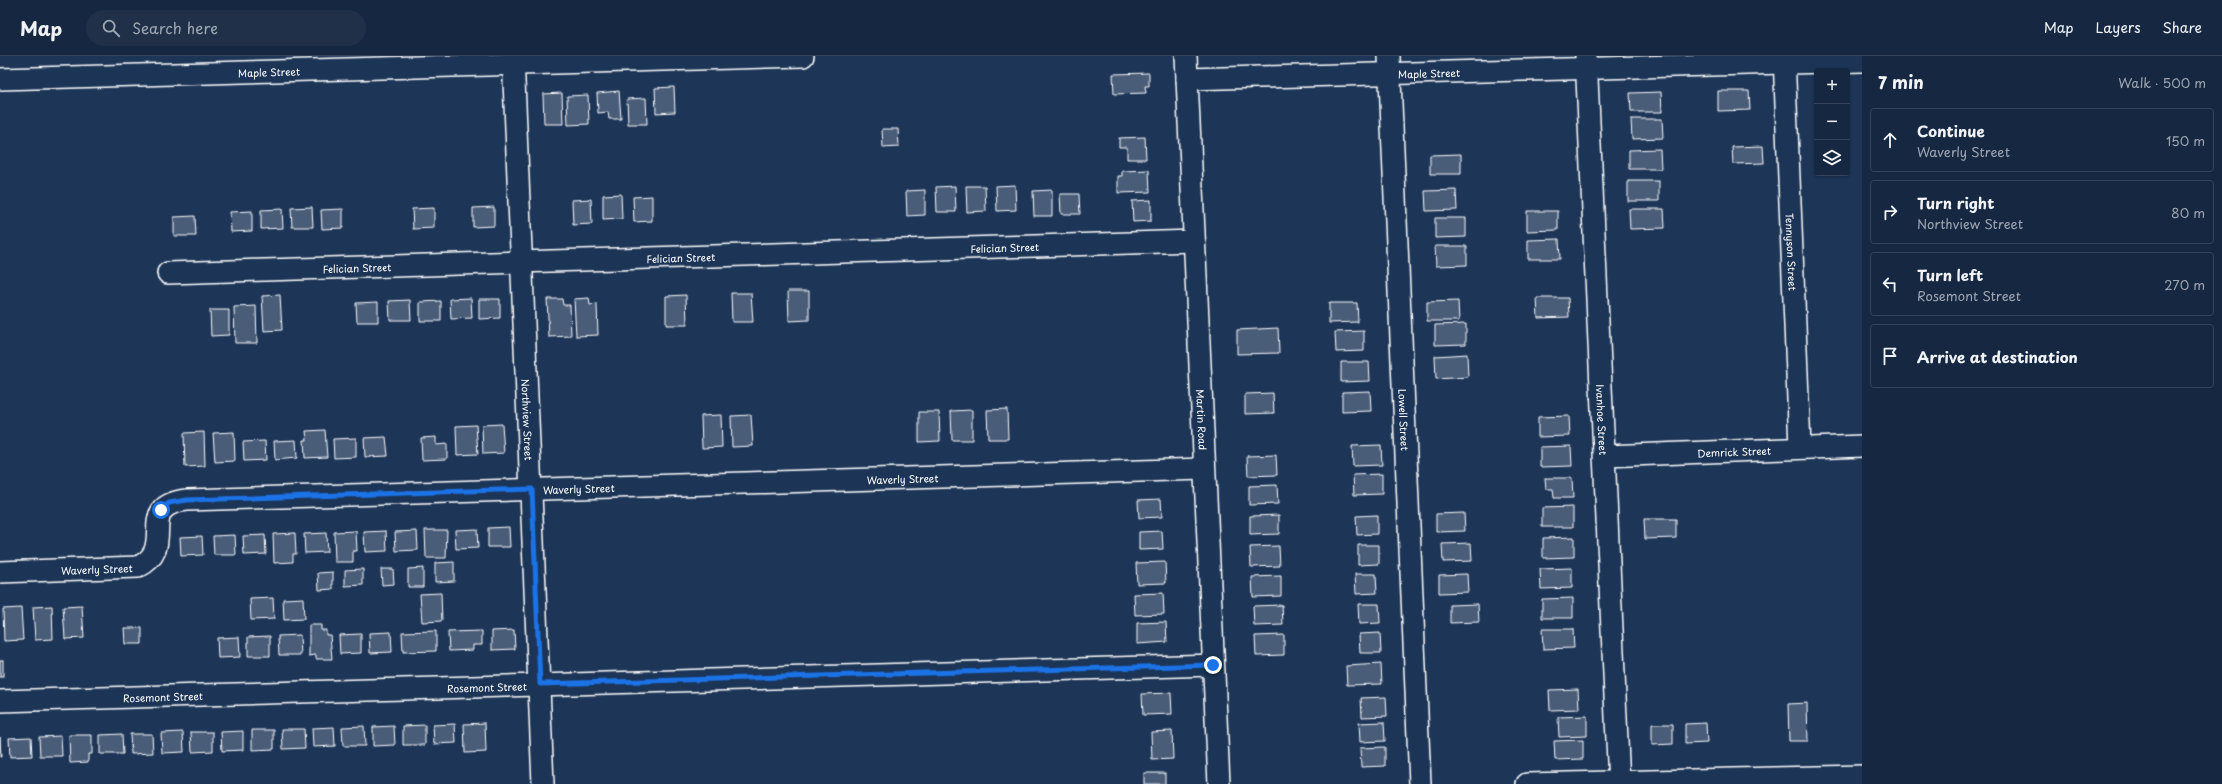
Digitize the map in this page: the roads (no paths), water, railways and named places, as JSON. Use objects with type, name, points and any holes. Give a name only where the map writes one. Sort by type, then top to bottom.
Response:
[{"type":"street","name":"Maple Street","points":[[0,79],[513,60],[802,56]]},
{"type":"street","name":"Martin Road","points":[[1186,56],[1219,784]]},
{"type":"street","name":"Maple Street","points":[[1187,79],[1390,64],[1784,59],[1862,61]]},
{"type":"street","name":"Tennyson Street","points":[[1784,59],[1800,447]]},
{"type":"street","name":"Northview Street","points":[[513,60],[532,489],[543,784]]},
{"type":"street","name":"Ivanhoe Street","points":[[1586,62],[1606,456],[1619,784]]},
{"type":"street","name":"Lowell Street","points":[[1390,64],[1420,784]]},
{"type":"street","name":"Felician Street","points":[[168,273],[1194,241]]},
{"type":"street","name":"Demrick Street","points":[[1606,456],[1800,447],[1862,446]]},
{"type":"street","name":"Waverly Street","points":[[0,572],[138,567],[153,557],[157,548],[157,524],[161,510],[169,503],[177,501],[1204,469]]},
{"type":"street","name":"Rosemont Street","points":[[0,701],[1213,665]]},
{"type":"street","points":[[1527,784],[1619,784],[1862,776]]}]
